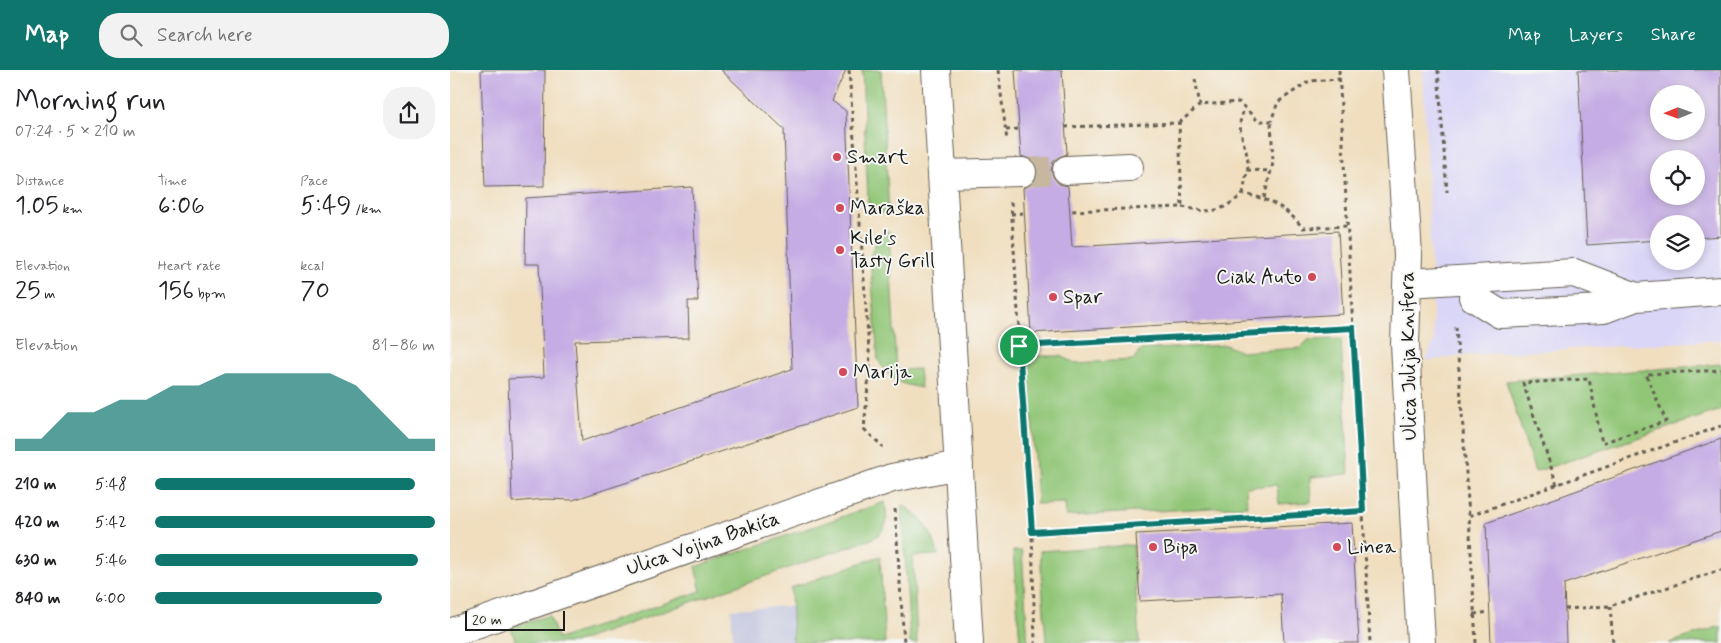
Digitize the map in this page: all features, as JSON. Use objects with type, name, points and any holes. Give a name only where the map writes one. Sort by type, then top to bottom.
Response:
[{"type":"street","points":[[936,70],[969,643]]},
{"type":"street","name":"Ulica Julija Knifera","points":[[1396,70],[1408,293],[1405,344],[1421,643]]},
{"type":"street","points":[[1068,170],[1129,167]]},
{"type":"street","points":[[942,174],[1015,172]]},
{"type":"street","points":[[1408,293],[1574,273],[1626,293],[1721,291]]},
{"type":"street","points":[[1408,293],[1473,298],[1500,314],[1604,309],[1626,293]]},
{"type":"street","name":"Ulica Vojina Bakića","points":[[450,633],[892,478],[959,465]]},
{"type":"path","points":[[849,70],[870,364],[864,430],[884,448]]},
{"type":"path","points":[[998,70],[1006,130],[1015,172],[1012,214],[1032,532],[1035,643]]},
{"type":"path","points":[[1339,70],[1370,643]]},
{"type":"path","points":[[1438,70],[1447,192]]},
{"type":"path","points":[[1195,79],[1200,104]]},
{"type":"path","points":[[1264,198],[1273,163],[1271,121],[1278,102],[1309,81],[1340,79]]},
{"type":"path","points":[[1179,123],[1200,104],[1239,102],[1258,121],[1271,121]]},
{"type":"path","points":[[1182,207],[1208,213],[1224,209],[1242,194],[1248,162],[1240,132],[1242,114],[1246,109]]},
{"type":"path","points":[[1006,130],[1019,130]]},
{"type":"path","points":[[1247,170],[1270,171]]},
{"type":"path","points":[[1242,194],[1264,198],[1293,215],[1303,228],[1348,226]]},
{"type":"path","points":[[1012,214],[1024,213]]},
{"type":"path","points":[[1456,326],[1476,643]]},
{"type":"path","points":[[1019,346],[1353,328]]},
{"type":"path","points":[[1557,485],[1523,383],[1590,379],[1602,443],[1666,421],[1646,374],[1721,370]]},
{"type":"path","points":[[1469,516],[1721,426]]},
{"type":"path","points":[[894,501],[904,643]]},
{"type":"path","points":[[1032,532],[1363,511]]},
{"type":"path","points":[[1565,609],[1610,606],[1721,570]]},
{"type":"path","points":[[1610,606],[1613,643]]},
{"type":"path","points":[[1474,614],[1490,612]]},
{"type":"shaded area","points":[[1423,70],[1721,70],[1721,340],[1466,355],[1426,361],[1434,341]]},
{"type":"shaded area","points":[[791,606],[793,643],[733,643],[731,609]]},
{"type":"green space","points":[[862,70],[881,70],[889,213],[876,211],[868,201]]},
{"type":"green space","points":[[889,231],[896,370],[919,369],[921,388],[895,380],[887,373],[878,360],[870,256],[879,235]]},
{"type":"green space","points":[[1341,339],[1349,474],[1310,477],[1311,502],[1279,504],[1277,485],[1246,487],[1247,506],[1066,516],[1065,503],[1037,504],[1028,356],[1061,356],[1075,363],[1133,360],[1141,350],[1226,345],[1241,352],[1300,348],[1308,340]]},
{"type":"green space","points":[[1721,364],[1721,410],[1535,472],[1506,381]]},
{"type":"green space","points":[[885,502],[885,527],[872,539],[574,643],[516,643],[511,628],[549,615],[558,639],[701,591],[695,567]]},
{"type":"green space","points":[[902,505],[916,514],[926,526],[938,555],[913,556],[917,643],[910,643]]},
{"type":"green space","points":[[1133,545],[1139,643],[1046,643],[1040,551]]},
{"type":"green space","points":[[1013,551],[1022,551],[1028,643],[1020,643]]},
{"type":"green space","points":[[880,556],[885,643],[793,643],[791,588]]},
{"type":"green space","points":[[1721,626],[1721,643],[1669,643]]},
{"type":"building","points":[[481,70],[545,70],[544,186],[485,187]]},
{"type":"building","points":[[721,70],[846,70],[832,101],[846,111],[858,407],[573,500],[545,499],[512,502],[508,379],[544,377],[539,264],[525,264],[526,198],[692,187],[698,301],[688,301],[689,338],[575,341],[582,441],[792,369],[784,129]]},
{"type":"building","points":[[1015,70],[1062,70],[1067,154],[1053,162],[1051,171],[1059,184],[1068,186],[1072,247],[1338,231],[1343,314],[1031,333],[1023,188],[1031,185],[1038,171],[1035,163],[1021,156]]},
{"type":"building","points":[[1578,70],[1721,70],[1721,236],[1705,237],[1705,215],[1650,215],[1650,241],[1587,245]]},
{"type":"building","points":[[1721,439],[1721,531],[1564,584],[1566,643],[1491,643],[1486,523]]},
{"type":"building","points":[[1352,523],[1359,643],[1284,643],[1281,594],[1140,601],[1136,534]]},
{"type":"tunnel","points":[[1022,172],[1067,170]]},
{"type":"place","name":"Smart","points":[[837,157]]},
{"type":"place","name":"Maraška","points":[[840,208]]},
{"type":"place","name":"Kile's Tasty Grill","points":[[840,250]]},
{"type":"place","name":"Ciak Auto","points":[[1312,277]]},
{"type":"place","name":"Spar","points":[[1053,297]]},
{"type":"place","name":"Marija","points":[[843,372]]},
{"type":"place","name":"Bipa","points":[[1153,547]]},
{"type":"place","name":"Linea","points":[[1337,547]]},
{"type":"route","points":[[1353,328],[1363,511],[1032,532],[1019,346],[1353,328]]}]
